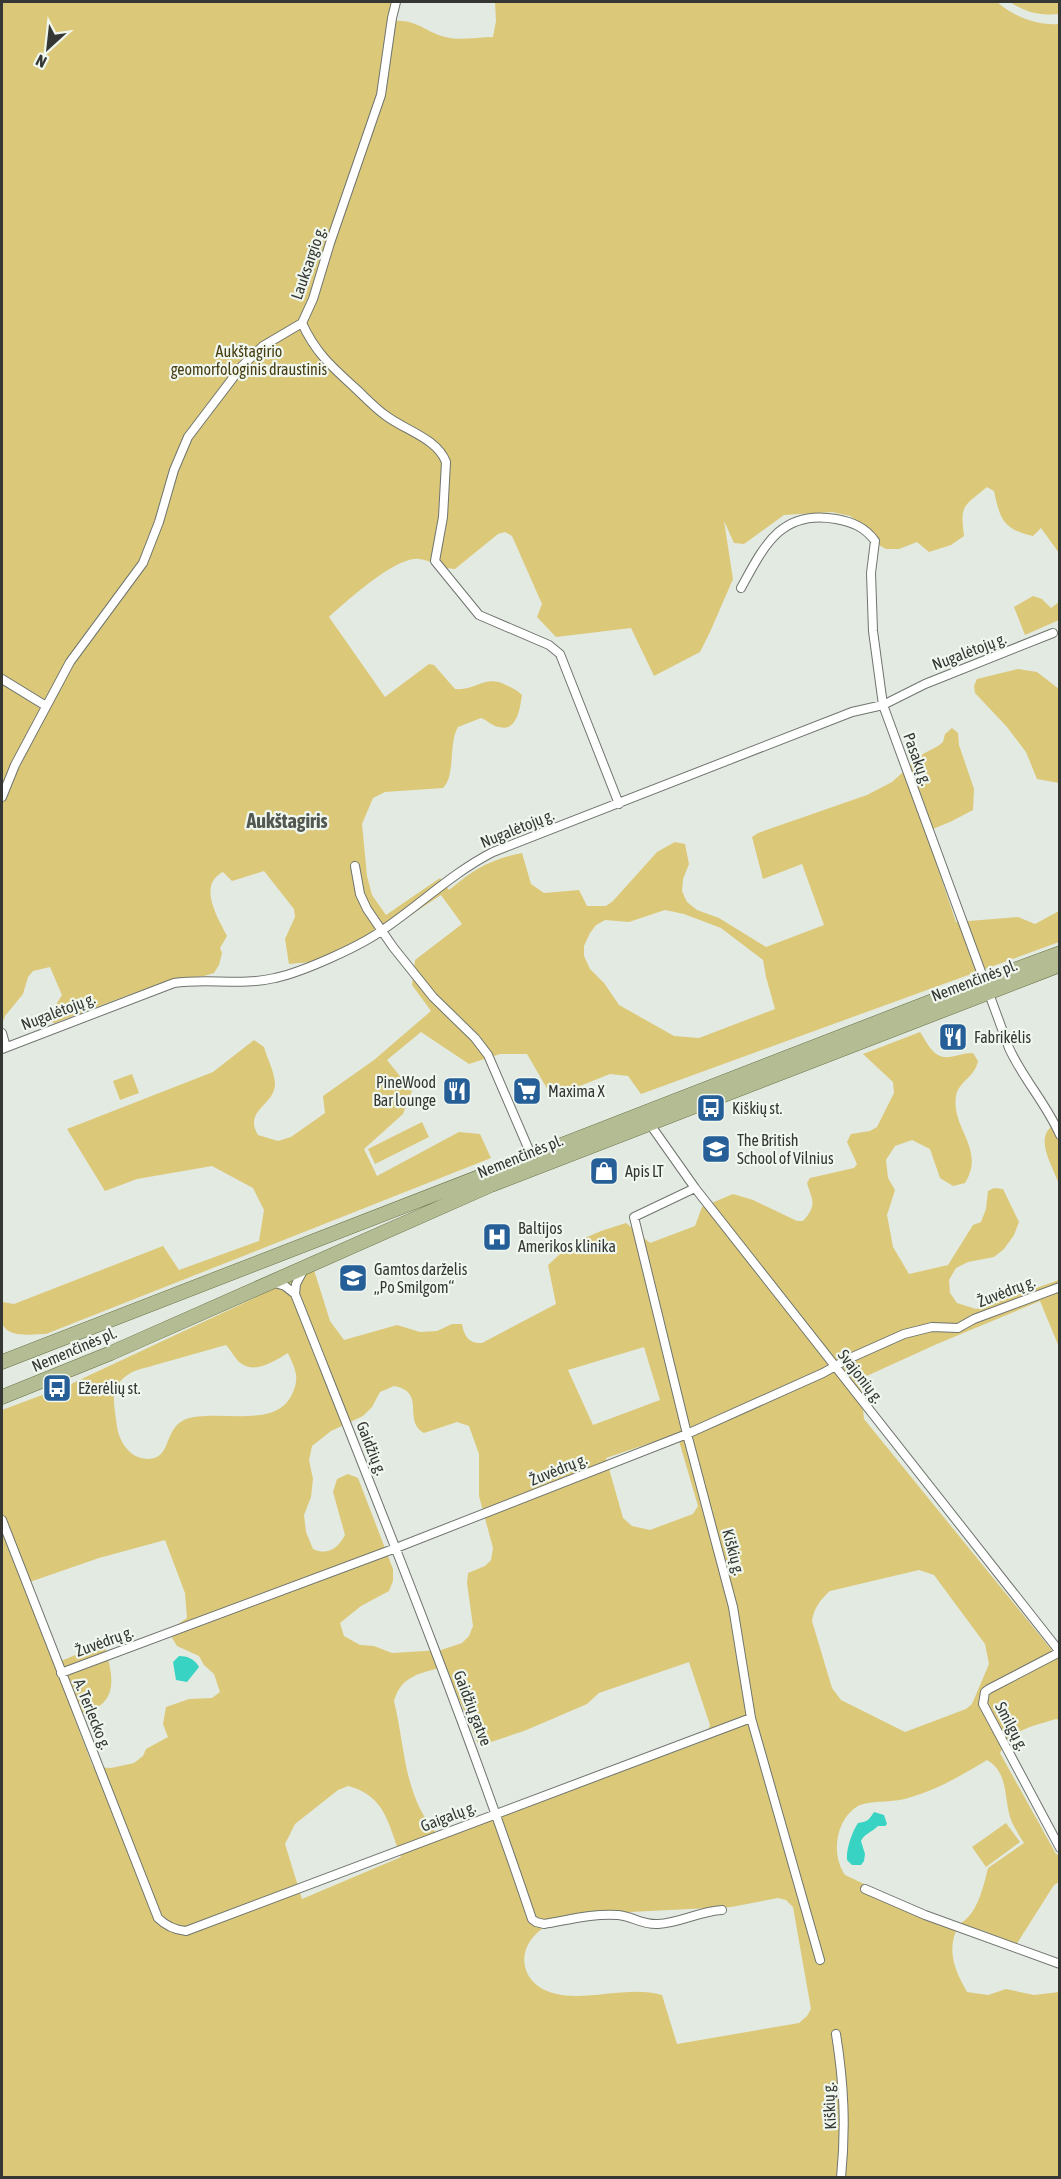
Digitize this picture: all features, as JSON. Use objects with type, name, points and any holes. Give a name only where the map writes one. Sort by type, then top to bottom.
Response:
[{"type":"main road","name":"Nemenčinės pl.","points":[[2,1397],[111,1353],[481,1189],[646,1119],[986,986],[1059,954]]},
{"type":"main road","name":"Nemenčinės pl.","points":[[986,986],[1059,965]]},
{"type":"main road","name":"Nemenčinės pl.","points":[[2,1362],[532,1158],[646,1119]]},
{"type":"street","name":"Lauksargio g.","points":[[2,797],[15,765],[70,662],[143,563],[159,522],[181,452],[197,423],[242,366],[263,346],[302,323],[313,299],[381,95],[396,2]]},
{"type":"street","points":[[302,323],[309,340],[323,359],[382,414],[429,442],[443,456],[446,462],[443,517],[435,561],[479,615],[549,645],[560,654],[619,804]]},
{"type":"street","name":"Pasakų g.","points":[[741,588],[767,542],[784,527],[797,520],[827,517],[846,521],[866,531],[875,541],[871,573],[873,631],[883,705],[1017,1067],[1037,1092],[1053,1118],[1059,1134]]},
{"type":"street","name":"Nugalėtojų g.","points":[[4,1048],[174,983],[275,978],[336,954],[382,931],[447,880],[493,852],[852,712],[883,705],[925,684],[1053,633]]},
{"type":"street","points":[[2,679],[46,706]]},
{"type":"street","points":[[355,866],[360,894],[382,931],[433,997],[488,1054],[525,1136],[532,1158]]},
{"type":"street","points":[[2,1033],[4,1048]]},
{"type":"street","name":"Svajonių g.","points":[[646,1119],[695,1188],[1059,1652]]},
{"type":"street","name":"Kiškių g.","points":[[695,1188],[634,1217],[687,1434],[733,1607],[751,1718],[820,1960]]},
{"type":"street","points":[[295,1294],[296,1284],[305,1267]]},
{"type":"street","points":[[270,1282],[285,1286],[295,1294]]},
{"type":"street","name":"Žuvėdrų g.","points":[[61,1673],[396,1548],[687,1434],[904,1334],[932,1327],[958,1328],[974,1319],[1059,1287]]},
{"type":"street","name":"Gaidžių g.","points":[[295,1294],[421,1613]]},
{"type":"street","name":"A. Terlecko g.","points":[[2,1520],[158,1918]]},
{"type":"street","name":"Gaidžių gatve","points":[[421,1613],[497,1813],[532,1919],[544,1924],[595,1916],[619,1915],[644,1923],[656,1924],[668,1923],[712,1910],[722,1910]]},
{"type":"street","name":"Smilgų g.","points":[[1059,1652],[989,1689],[985,1692],[983,1704],[1059,1848]]},
{"type":"street","name":"Gaigalų g.","points":[[158,1918],[170,1927],[186,1931],[751,1718]]},
{"type":"street","points":[[865,1889],[925,1916],[1059,1964]]},
{"type":"street","name":"Kiškių g.","points":[[836,2034],[843,2082],[845,2138],[841,2178]]},
{"type":"green space","name":"Aukštagirio geomorfologinis draustinis","points":[[2,2],[400,2],[395,21],[409,22],[438,35],[457,39],[493,37],[496,21],[495,2],[997,2],[1010,12],[1026,19],[1059,24],[1059,553],[1041,528],[1033,536],[1009,526],[998,508],[994,491],[987,487],[965,507],[963,512],[964,536],[951,545],[929,552],[917,542],[899,549],[886,549],[877,544],[872,531],[850,516],[832,512],[784,515],[744,544],[734,543],[724,521],[733,579],[710,632],[700,652],[654,676],[631,628],[556,637],[537,617],[542,604],[512,536],[505,532],[498,534],[455,569],[419,559],[398,565],[372,581],[329,617],[385,697],[429,664],[434,665],[455,689],[469,688],[492,681],[506,685],[522,695],[516,718],[510,726],[505,728],[496,726],[481,718],[458,727],[453,742],[451,767],[443,788],[385,792],[373,798],[362,824],[367,876],[372,895],[386,915],[440,878],[449,890],[482,866],[500,858],[522,853],[531,884],[544,893],[579,890],[587,906],[606,906],[657,852],[675,842],[685,844],[689,864],[683,879],[682,891],[687,902],[697,910],[719,918],[766,947],[824,925],[802,864],[763,879],[752,837],[867,795],[892,782],[923,754],[943,742],[945,734],[952,728],[958,733],[959,745],[974,789],[973,810],[928,831],[927,836],[956,922],[1018,917],[1035,924],[1059,911],[1059,942],[641,1094],[628,1076],[610,1074],[552,1097],[527,1054],[500,1054],[469,1064],[421,1032],[387,1060],[412,1091],[403,1114],[364,1149],[377,1176],[459,1132],[480,1134],[491,1158],[46,1334],[21,1334],[9,1331],[1,1320],[2,1302],[14,1304],[163,1246],[179,1270],[259,1241],[264,1210],[253,1188],[212,1166],[137,1179],[105,1191],[67,1129],[213,1072],[254,1040],[264,1047],[275,1084],[274,1091],[254,1119],[254,1126],[258,1135],[278,1141],[291,1137],[325,1113],[323,1096],[374,1060],[431,1011],[412,985],[415,960],[462,924],[441,895],[388,930],[334,960],[289,964],[285,939],[295,917],[294,909],[264,871],[232,881],[223,872],[215,878],[210,893],[215,911],[227,936],[220,948],[222,953],[214,973],[177,979],[55,1023],[50,1022],[49,1016],[62,995],[50,967],[33,971],[28,977],[23,994],[5,1016],[2,1024]],"holes":[[[665,910],[684,914],[721,928],[763,960],[775,1009],[699,1038],[674,1036],[619,1005],[604,983],[590,969],[584,956],[584,946],[590,933],[596,925],[605,920],[629,922]]]},
{"type":"green space","points":[[1010,2],[1059,2],[1059,14],[1033,12]]},
{"type":"green space","points":[[1033,596],[1042,599],[1051,608],[1059,602],[1059,620],[1025,635],[1014,607]]},
{"type":"green space","points":[[1018,669],[1037,672],[1059,689],[1059,783],[1037,779],[1026,752],[1007,727],[975,693],[974,686],[977,679]]},
{"type":"green space","points":[[920,1032],[931,1049],[943,1057],[973,1053],[978,1061],[974,1071],[960,1086],[956,1096],[958,1119],[972,1160],[965,1183],[953,1186],[940,1178],[930,1149],[912,1140],[895,1146],[886,1160],[888,1178],[895,1190],[887,1215],[893,1247],[909,1274],[948,1265],[973,1225],[981,1222],[986,1209],[988,1191],[994,1188],[1003,1189],[1019,1222],[1014,1235],[1004,1249],[994,1257],[968,1262],[956,1268],[949,1280],[950,1293],[957,1303],[976,1309],[1059,1280],[1059,1347],[1040,1301],[860,1379],[864,1419],[1059,1659],[1059,1720],[1056,1719],[1017,1733],[1000,1753],[1056,1854],[1059,1855],[1059,1882],[1054,1885],[1016,1945],[982,1930],[956,1931],[952,1947],[956,1970],[967,1992],[988,1995],[1006,1989],[1034,1995],[1059,1992],[1059,2177],[2,2178],[2,1410],[59,1391],[314,1270],[330,1321],[344,1340],[397,1325],[420,1332],[437,1331],[452,1324],[462,1324],[468,1338],[482,1343],[556,1304],[548,1265],[571,1244],[601,1231],[626,1223],[650,1243],[695,1226],[702,1207],[733,1194],[753,1200],[797,1221],[803,1221],[813,1203],[807,1183],[810,1178],[854,1168],[857,1164],[847,1142],[851,1134],[870,1131],[877,1127],[894,1093],[893,1082],[863,1054]],"holes":[[[226,1345],[240,1363],[248,1367],[266,1365],[288,1353],[294,1366],[296,1384],[285,1404],[274,1411],[260,1415],[212,1416],[184,1420],[172,1431],[163,1452],[151,1459],[132,1454],[122,1442],[117,1427],[115,1391],[119,1383],[135,1371]],[[644,1347],[660,1400],[593,1425],[568,1370]],[[394,1386],[410,1394],[415,1421],[424,1433],[457,1422],[469,1426],[479,1454],[479,1496],[493,1548],[491,1560],[485,1566],[468,1573],[467,1583],[473,1626],[469,1636],[462,1643],[441,1650],[392,1653],[374,1646],[360,1645],[344,1636],[340,1623],[361,1606],[389,1591],[393,1581],[393,1569],[358,1478],[348,1474],[337,1479],[333,1492],[345,1535],[332,1550],[323,1552],[313,1549],[306,1532],[304,1515],[311,1497],[313,1479],[309,1460],[312,1446],[331,1431],[363,1416],[372,1407],[380,1392]],[[677,1434],[698,1506],[693,1514],[650,1530],[632,1526],[623,1518],[606,1458]],[[165,1540],[185,1593],[187,1618],[168,1631],[177,1646],[199,1656],[204,1665],[214,1674],[220,1692],[212,1698],[189,1699],[166,1707],[163,1724],[168,1737],[146,1749],[143,1756],[134,1763],[111,1768],[93,1767],[74,1717],[96,1708],[108,1696],[111,1680],[105,1647],[99,1645],[54,1664],[24,1584],[99,1558]],[[919,1570],[934,1575],[985,1644],[989,1664],[972,1704],[966,1709],[905,1732],[841,1700],[832,1688],[812,1621],[816,1608],[830,1591]],[[689,1662],[710,1725],[704,1741],[440,1837],[419,1806],[408,1773],[394,1701],[407,1680],[420,1673],[445,1666],[479,1746],[524,1731],[587,1704],[599,1693]],[[987,1760],[999,1771],[1010,1817],[1024,1843],[988,1868],[979,1899],[965,1920],[959,1924],[911,1906],[845,1875],[838,1858],[837,1848],[840,1829],[850,1812],[863,1804],[902,1800],[919,1795]],[[348,1786],[361,1791],[378,1804],[389,1823],[401,1857],[302,1899],[285,1844],[295,1824],[338,1790]],[[778,1898],[786,1900],[793,1907],[811,2009],[799,2023],[677,2044],[662,1995],[647,1992],[566,1995],[538,1986],[525,1968],[525,1954],[531,1940],[551,1923],[568,1915],[731,1907]]]},
{"type":"green space","points":[[132,1074],[139,1093],[120,1100],[113,1081]]},
{"type":"green space","points":[[1059,1120],[1059,1185],[1046,1153],[1045,1140],[1048,1130]]},
{"type":"green space","points":[[422,1122],[429,1137],[375,1164],[368,1149]]},
{"type":"green space","points":[[1006,1823],[1020,1842],[986,1867],[972,1847]]},
{"type":"water","points":[[179,1656],[190,1658],[199,1667],[187,1682],[176,1680],[173,1662]]},
{"type":"water","points":[[874,1812],[884,1815],[887,1824],[878,1826],[864,1837],[861,1841],[865,1854],[864,1861],[861,1865],[852,1865],[847,1860],[847,1856],[852,1836],[858,1823],[868,1820]]},
{"type":"place","name":"Fabrikėlis","points":[[953,1037]]},
{"type":"place","name":"PineWood Bar lounge","points":[[457,1091]]},
{"type":"place","name":"Maxima X","points":[[527,1091]]},
{"type":"place","name":"Kiškių st.","points":[[711,1108]]},
{"type":"place","name":"The British School of Vilnius","points":[[716,1149]]},
{"type":"place","name":"Apis LT","points":[[604,1171]]},
{"type":"place","name":"Baltijos Amerikos klinika","points":[[497,1237]]},
{"type":"place","name":"Gamtos darželis „Po Smilgom“","points":[[353,1278]]},
{"type":"place","name":"Ežerėlių st.","points":[[57,1388]]},
{"type":"district","name":"Aukštagiris","points":[[287,821]]}]
